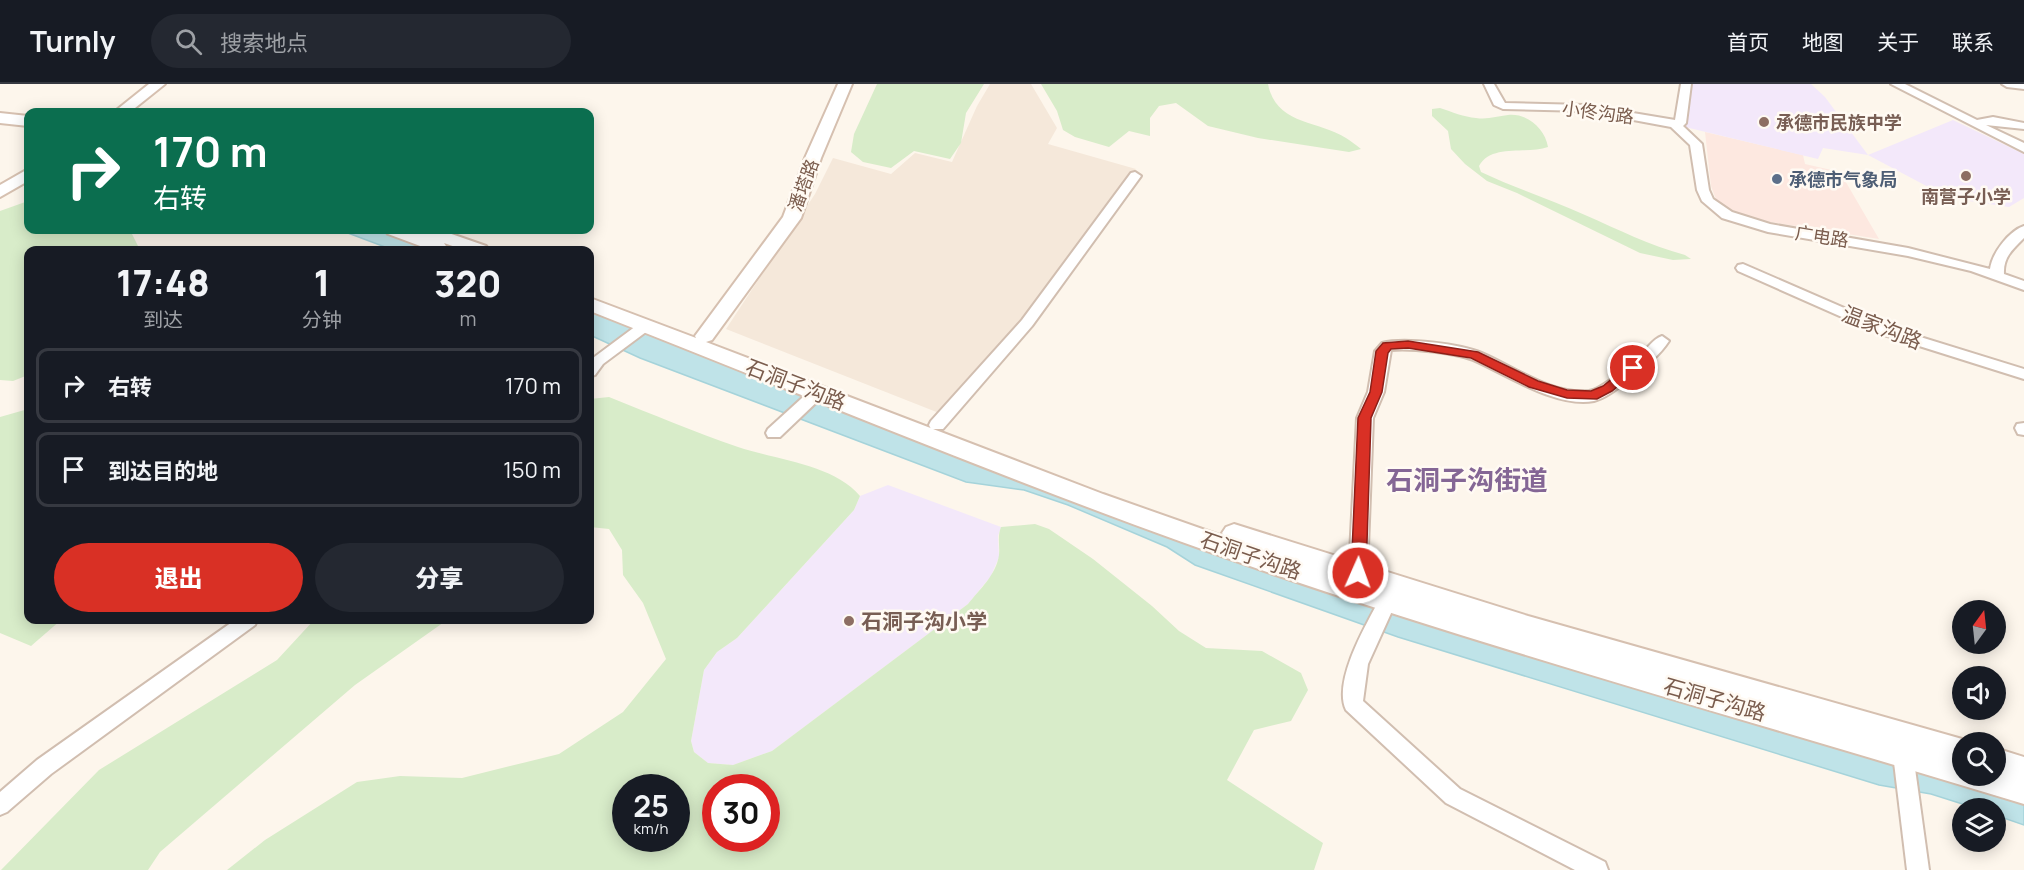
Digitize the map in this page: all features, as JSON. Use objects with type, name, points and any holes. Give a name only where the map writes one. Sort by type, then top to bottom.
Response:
[{"type":"main road","points":[[126,108],[158,84]]},
{"type":"main road","name":"潘塔路","points":[[705,336],[792,218],[813,158],[845,84]]},
{"type":"main road","points":[[0,118],[24,120]]},
{"type":"main road","points":[[0,192],[24,177]]},
{"type":"main road","points":[[405,234],[438,246]]},
{"type":"main road","points":[[436,234],[469,246]]},
{"type":"main road","name":"石洞子沟路","points":[[594,294],[1105,490],[1528,626],[1952,749]]},
{"type":"main road","name":"石洞子沟路","points":[[594,306],[816,394],[1095,500],[1281,567],[1522,643],[1952,769]]},
{"type":"main road","points":[[2006,764],[2024,770]]},
{"type":"main road","points":[[2006,786],[2024,791]]},
{"type":"street","name":"小佟沟路","points":[[1489,84],[1498,103],[1503,105],[1595,109],[1675,124]]},
{"type":"street","points":[[1675,124],[1680,123],[1686,84]]},
{"type":"street","points":[[1896,84],[2024,148]]},
{"type":"street","points":[[2007,84],[2024,86]]},
{"type":"street","points":[[1977,125],[1982,121],[1988,121],[2024,126]]},
{"type":"street","name":"广电路","points":[[1675,124],[1696,144],[1703,190],[1708,201],[1727,215],[1768,228],[1884,247],[1997,275],[2024,286]]},
{"type":"street","points":[[937,425],[1027,323],[1135,176]]},
{"type":"street","points":[[1997,275],[1996,262],[2001,253],[2024,230]]},
{"type":"street","name":"温家沟路","points":[[1743,268],[1883,330],[2024,374]]},
{"type":"street","points":[[594,366],[643,327]]},
{"type":"street","points":[[1358,573],[1365,418],[1376,392],[1382,351],[1387,346],[1408,344],[1474,355],[1545,388],[1567,394],[1592,396],[1608,388],[1646,358],[1662,341]]},
{"type":"street","points":[[774,433],[816,394]]},
{"type":"street","points":[[1387,602],[1355,674],[1352,689],[1353,704],[1452,796],[1597,870]]},
{"type":"street","points":[[0,805],[44,767],[243,624]]},
{"type":"street","points":[[1904,757],[1918,870]]},
{"type":"shaded area","points":[[990,84],[1031,84],[1057,128],[1048,144],[1136,169],[1020,322],[939,413],[726,329],[815,194],[833,158],[891,174],[915,153],[952,162],[977,106]]},
{"type":"shaded area","name":"承德市民族中学","points":[[1691,84],[1811,84],[1825,97],[1868,155],[1823,148],[1818,159],[1685,127]]},
{"type":"shaded area","name":"南营子小学","points":[[1953,120],[2024,154],[2024,198],[2009,207],[1949,198],[1868,155]]},
{"type":"shaded area","name":"承德市气象局","points":[[1705,132],[1803,155],[1805,164],[1840,172],[1879,239],[1751,219],[1722,206],[1717,202],[1711,186]]},
{"type":"shaded area","name":"石洞子沟小学","points":[[888,485],[1001,527],[998,536],[999,557],[991,576],[968,604],[772,751],[733,765],[708,763],[694,752],[691,741],[704,670],[717,652],[737,638],[854,510],[860,496]]},
{"type":"green space","points":[[877,84],[984,84],[966,113],[961,143],[950,159],[914,151],[891,168],[863,162],[851,152],[854,134]]},
{"type":"green space","points":[[1041,84],[1268,84],[1272,97],[1279,107],[1289,114],[1299,120],[1335,132],[1361,149],[1349,152],[1258,138],[1208,126],[1176,103],[1159,106],[1150,118],[1150,136],[1129,131],[1109,147],[1075,137],[1063,130],[1057,111]]},
{"type":"green space","points":[[1440,108],[1485,119],[1515,115],[1529,120],[1539,128],[1548,147],[1492,154],[1479,166],[1481,172],[1691,259],[1673,260],[1640,253],[1517,193],[1487,181],[1465,164],[1451,149],[1448,131],[1432,116],[1432,109]]},
{"type":"green space","points":[[24,202],[24,234],[132,234],[138,246],[24,246],[24,377],[13,381],[0,380],[0,211]]},
{"type":"green space","points":[[609,397],[738,447],[820,470],[849,485],[860,496],[854,510],[737,638],[717,652],[704,670],[691,741],[694,752],[708,763],[733,765],[772,751],[968,604],[995,569],[999,555],[1001,527],[1035,524],[1049,529],[1093,559],[1152,606],[1179,631],[1206,648],[1262,651],[1301,673],[1308,690],[1291,721],[1254,730],[1227,780],[1323,843],[1314,870],[227,870],[265,840],[357,782],[400,776],[462,778],[559,754],[623,712],[666,659],[643,603],[623,575],[622,550],[609,529],[594,527],[594,399]]},
{"type":"green space","points":[[24,410],[24,624],[56,624],[31,646],[0,633],[0,417]]},
{"type":"green space","points":[[310,624],[441,624],[355,685],[160,852],[148,870],[1,870],[99,770],[277,660]]},
{"type":"water","points":[[351,234],[391,234],[425,246],[382,246]]},
{"type":"water","points":[[594,312],[1025,481],[1952,776],[1952,786],[1983,786],[2024,799],[2024,825],[2006,819],[2006,798],[1952,798],[1952,801],[1931,794],[1879,785],[1398,637],[1195,565],[1167,547],[1068,505],[1024,490],[966,482],[640,358],[594,337]]},
{"type":"place","name":"承德市民族中学","points":[[1764,122]]},
{"type":"place","name":"南营子小学","points":[[1966,176]]},
{"type":"place","name":"承德市气象局","points":[[1777,179]]},
{"type":"place","name":"石洞子沟小学","points":[[849,621]]},
{"type":"district","name":"石洞子沟街道","points":[[1467,479]]},
{"type":"route","points":[[1358,573],[1365,418],[1376,392],[1382,351],[1387,346],[1408,344],[1474,355],[1534,384],[1567,394],[1592,396],[1608,388],[1633,368]]}]
